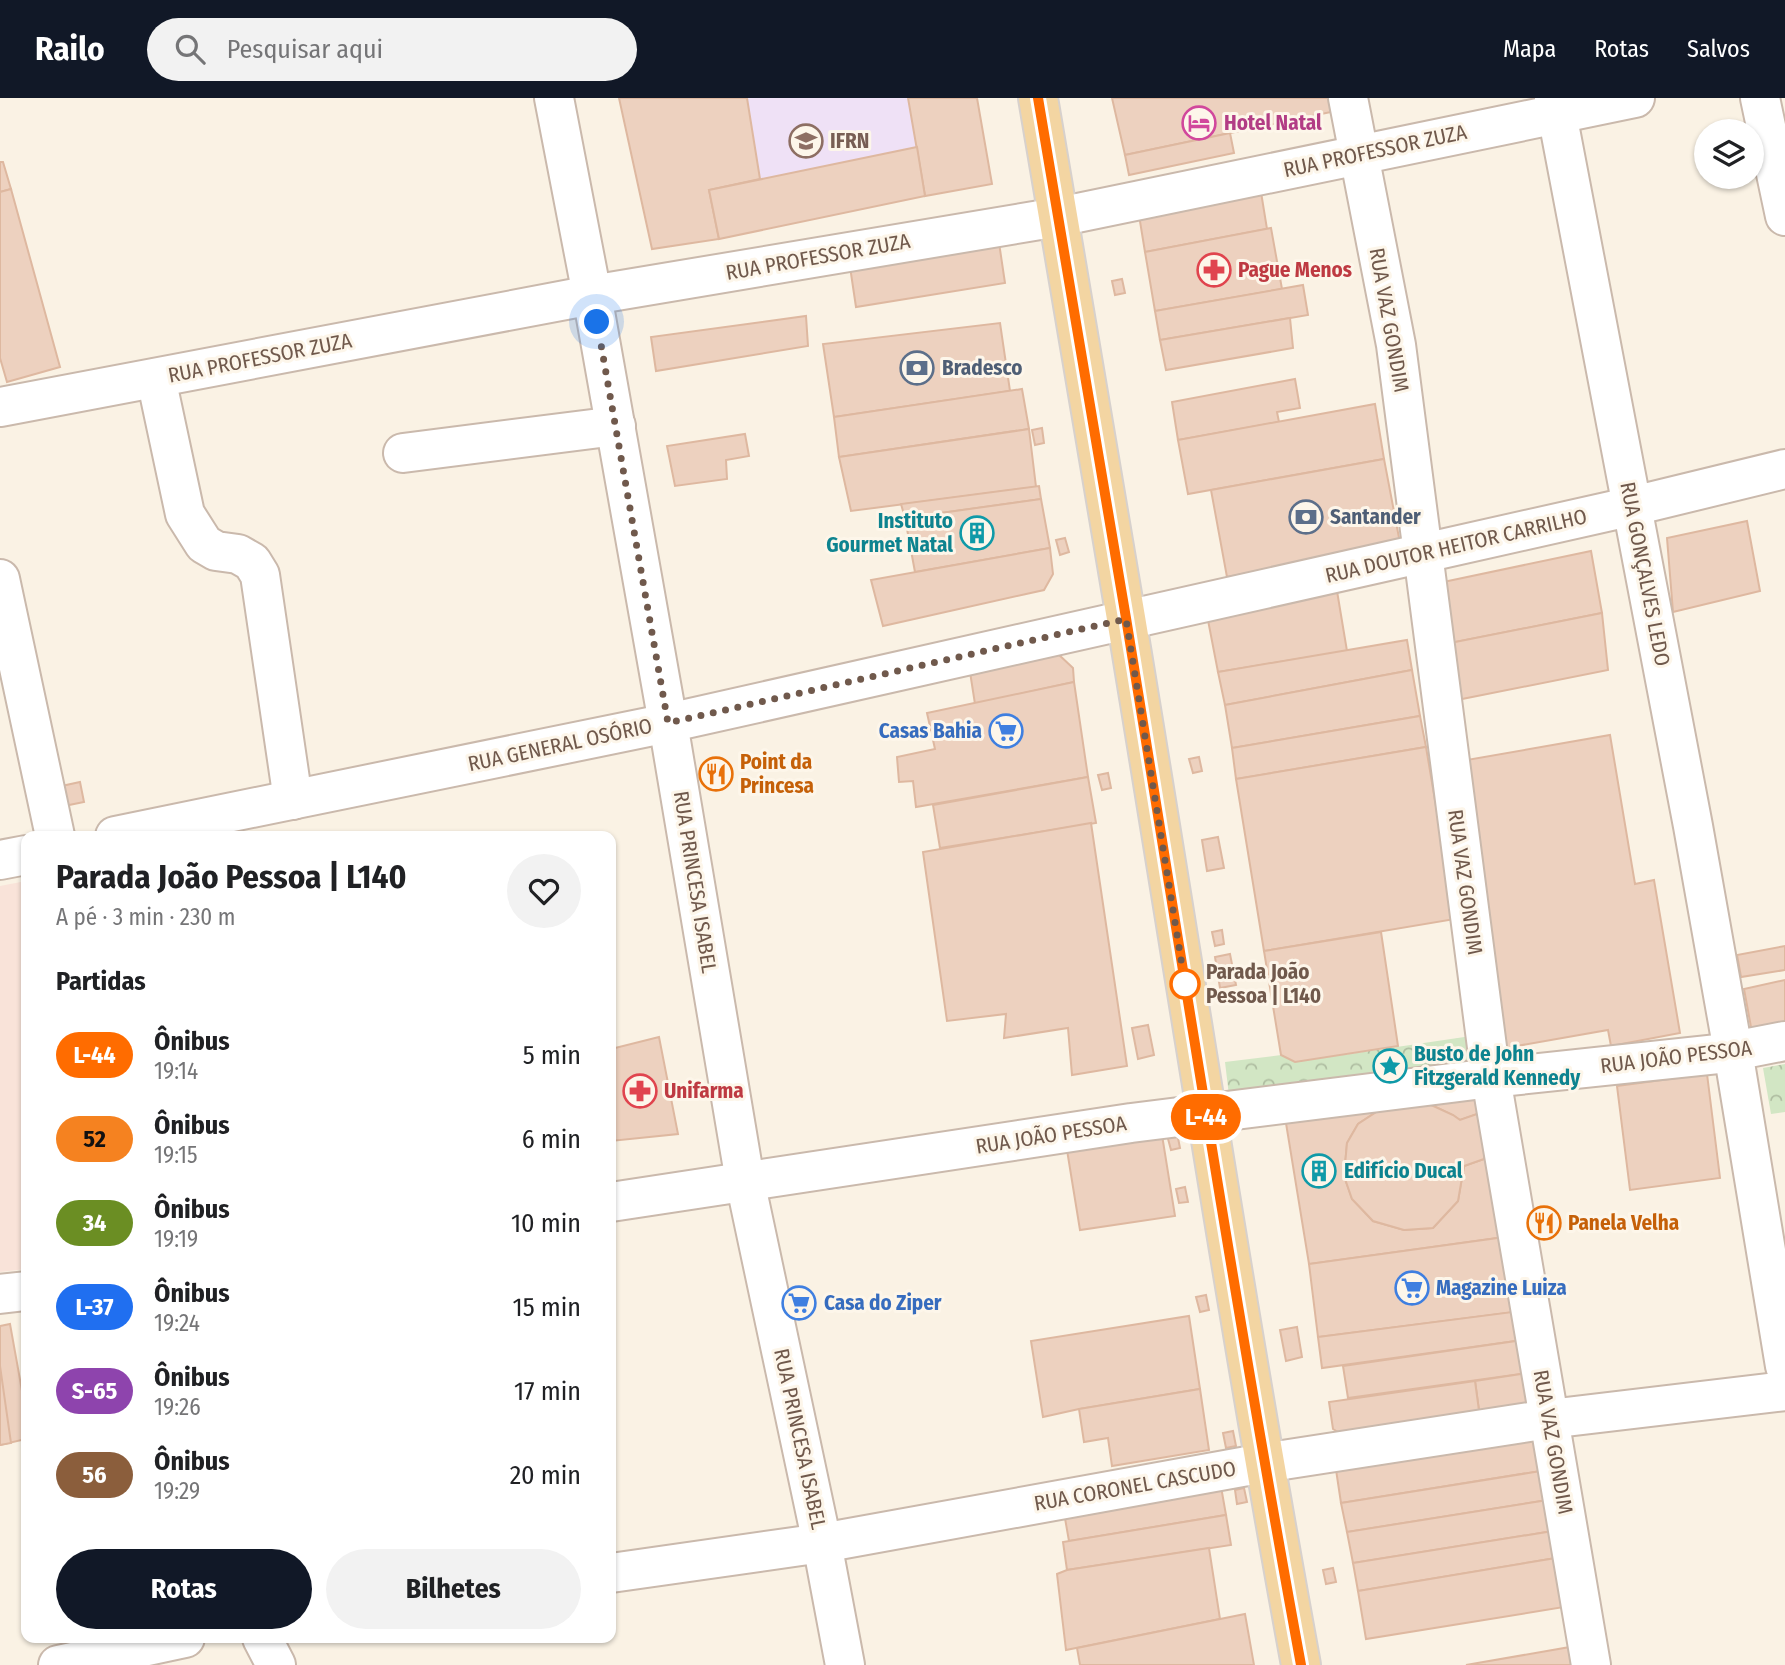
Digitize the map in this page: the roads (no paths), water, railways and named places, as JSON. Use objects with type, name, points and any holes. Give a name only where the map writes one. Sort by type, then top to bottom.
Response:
[{"type":"main road","points":[[1038,98],[1126,619],[1205,1114],[1301,1665]]},
{"type":"street","name":"RUA PRINCESA ISABEL","points":[[554,98],[616,426],[745,1181],[822,1543],[845,1665]]},
{"type":"street","name":"RUA VAZ GONDIM","points":[[1348,98],[1396,345],[1491,1078],[1591,1665]]},
{"type":"street","name":"RUA PROFESSOR ZUZA","points":[[0,407],[592,295],[1058,216],[1359,154],[1555,106],[1635,98]]},
{"type":"street","points":[[1760,98],[1785,216]]},
{"type":"street","name":"RUA GONÇALVES LEDO","points":[[1555,106],[1693,826],[1785,1366]]},
{"type":"street","points":[[156,378],[185,514],[189,522],[204,544],[216,551],[238,554],[252,562],[260,575],[293,800]]},
{"type":"street","points":[[403,453],[616,426]]},
{"type":"street","name":"RUA DOUTOR HEITOR CARRILHO","points":[[1126,619],[1633,506],[1785,469]]},
{"type":"street","points":[[0,579],[54,831]]},
{"type":"street","name":"RUA GENERAL OSÓRIO","points":[[140,831],[668,723],[1126,619]]},
{"type":"street","points":[[0,860],[21,856]]},
{"type":"street","name":"RUA JOÃO PESSOA","points":[[616,1201],[1131,1123],[1491,1078],[1705,1056],[1785,1041]]},
{"type":"street","points":[[0,1294],[21,1292]]},
{"type":"street","name":"RUA CORONEL CASCUDO","points":[[616,1572],[822,1543],[1264,1463],[1549,1419],[1785,1391]]},
{"type":"street","points":[[58,1665],[161,1643]]},
{"type":"street","points":[[265,1643],[276,1665]]},
{"type":"place","name":"Hotel Natal","points":[[1199,123]]},
{"type":"place","name":"IFRN","points":[[806,141]]},
{"type":"place","name":"Pague Menos","points":[[1214,270]]},
{"type":"place","name":"Bradesco","points":[[917,368]]},
{"type":"place","name":"Santander","points":[[1306,517]]},
{"type":"place","name":"Instituto Gourmet Natal","points":[[977,533]]},
{"type":"place","name":"Casas Bahia","points":[[1006,731]]},
{"type":"place","name":"Point da Princesa","points":[[716,774]]},
{"type":"place","name":"Parada João Pessoa | L140","points":[[1185,984]]},
{"type":"place","name":"Busto de John Fitzgerald Kennedy","points":[[1390,1066]]},
{"type":"place","name":"Unifarma","points":[[640,1091]]},
{"type":"place","name":"Edifício Ducal","points":[[1319,1171]]},
{"type":"place","name":"Panela Velha","points":[[1544,1223]]},
{"type":"place","name":"Magazine Luiza","points":[[1412,1288]]},
{"type":"place","name":"Casa do Ziper","points":[[799,1303]]}]
